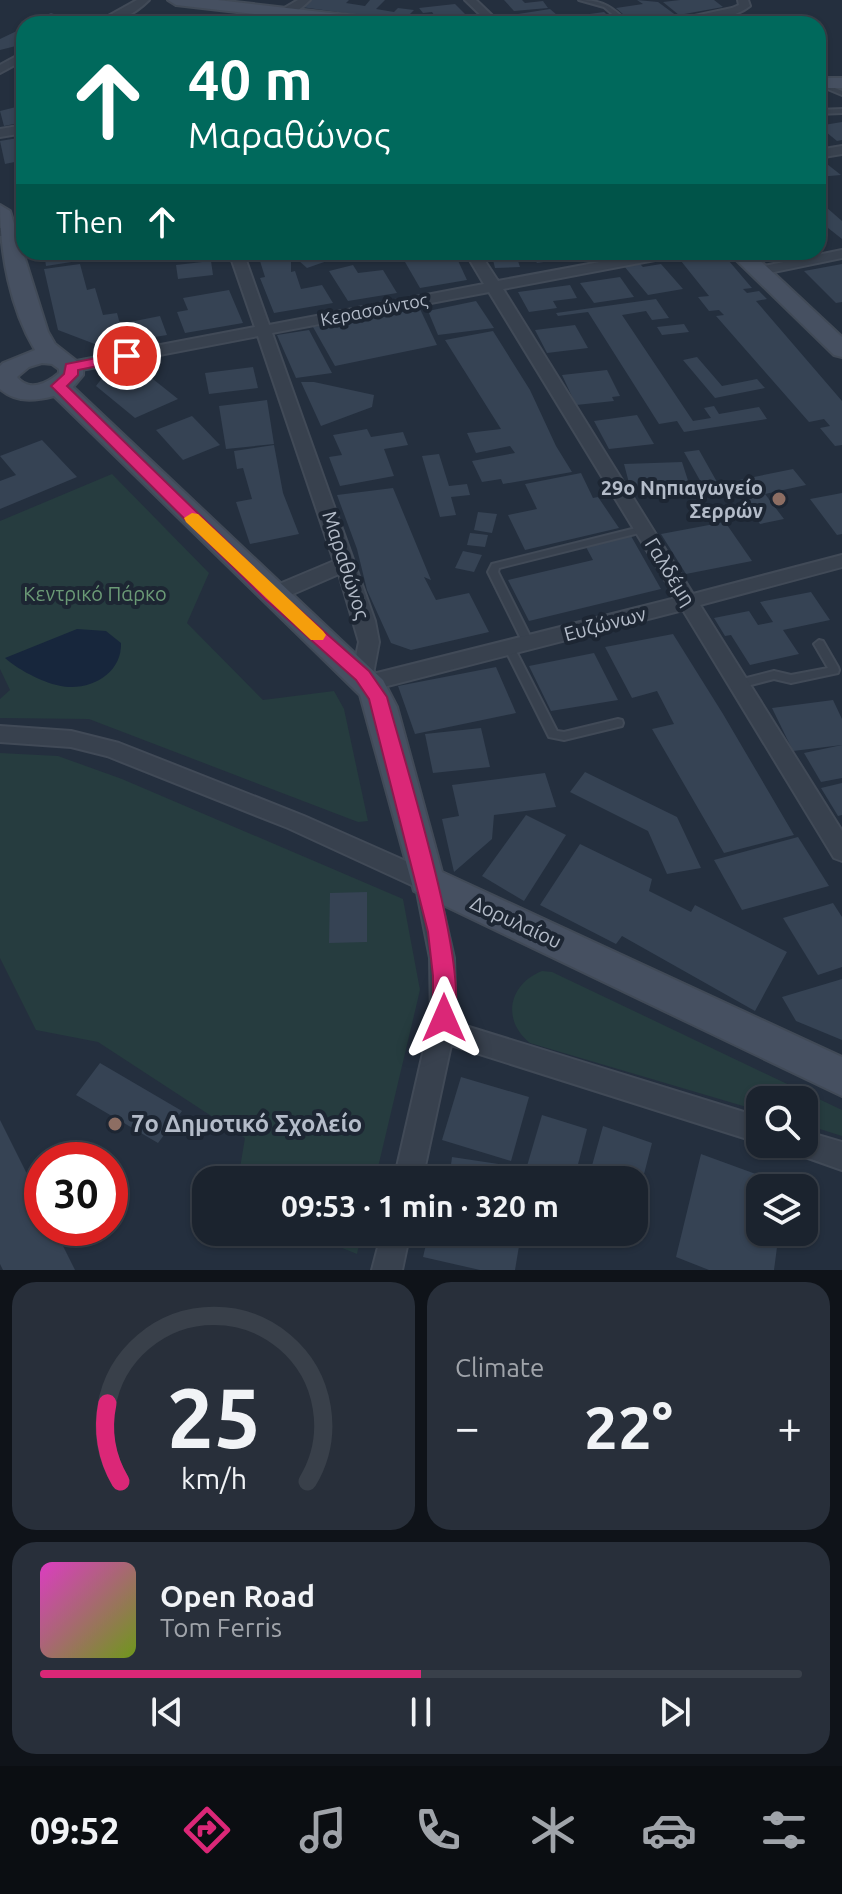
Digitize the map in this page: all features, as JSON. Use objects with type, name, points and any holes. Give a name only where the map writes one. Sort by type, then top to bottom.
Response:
[{"type":"street","points":[[118,16],[144,0]]},
{"type":"street","points":[[176,0],[276,16],[305,0]]},
{"type":"street","points":[[470,0],[487,16]]},
{"type":"street","points":[[484,0],[501,16]]},
{"type":"street","points":[[707,16],[735,11],[745,6],[743,0]]},
{"type":"street","points":[[198,2],[228,2],[276,16]]},
{"type":"street","points":[[8,226],[16,256]]},
{"type":"street","points":[[17,260],[36,332],[62,370],[272,595],[365,679],[381,707],[427,881],[445,976],[443,1031],[411,1166]]},
{"type":"street","name":"Μαραθώνος","points":[[239,260],[346,563],[369,642],[365,679]]},
{"type":"street","name":"Γαλδέμη","points":[[477,260],[842,851]]},
{"type":"street","name":"Κερασούντος","points":[[62,370],[634,260]]},
{"type":"street","points":[[763,264],[795,260]]},
{"type":"street","points":[[763,264],[842,331]]},
{"type":"street","points":[[763,264],[842,350]]},
{"type":"street","points":[[0,278],[17,340],[5,374],[12,388],[41,392],[62,370]]},
{"type":"street","points":[[5,374],[34,357],[62,370]]},
{"type":"street","name":"Ευζώνων","points":[[365,679],[520,646],[842,561]]},
{"type":"street","points":[[272,595],[346,563]]},
{"type":"street","name":"Δορυλαίου","points":[[0,734],[71,739],[111,749],[296,822],[666,991],[842,1077]]},
{"type":"street","points":[[443,1031],[746,1126]]},
{"type":"street","points":[[818,1148],[842,1156]]},
{"type":"street","points":[[387,1270],[393,1246]]},
{"type":"lane","points":[[582,0],[606,6],[618,16]]},
{"type":"lane","points":[[618,723],[564,736],[553,734],[493,572],[495,566],[644,529]]},
{"type":"lane","points":[[739,684],[774,675],[791,679],[834,670],[819,644]]},
{"type":"green space","name":"Κεντρικό Πάρκο","points":[[112,474],[209,573],[187,623],[263,700],[334,691],[344,709],[368,821],[358,822],[89,719],[0,718],[0,699],[10,690],[0,669],[0,521]]},
{"type":"green space","points":[[0,753],[58,756],[122,779],[403,899],[420,990],[378,1166],[240,1166],[245,1138],[98,1042],[36,1030],[0,958]]},
{"type":"green space","points":[[542,971],[552,972],[792,1086],[746,1086],[746,1107],[530,1043],[521,1034],[512,1014],[516,993],[531,977]]},
{"type":"green space","points":[[818,1099],[842,1110],[842,1136],[818,1128]]},
{"type":"green space","points":[[337,1246],[359,1246],[357,1254]]},
{"type":"water","points":[[77,629],[106,631],[121,643],[117,661],[98,681],[79,687],[52,684],[26,673],[5,658]]},
{"type":"building","points":[[305,0],[349,0],[346,3],[365,6],[370,0],[385,0],[376,9],[394,12],[398,8],[414,10],[410,14],[421,16],[367,16],[301,7]]},
{"type":"building","points":[[504,0],[522,0],[525,3],[543,1],[548,8],[514,11]]},
{"type":"building","points":[[637,0],[658,2],[677,16],[625,16],[616,8],[643,4]]},
{"type":"building","points":[[714,0],[723,7],[679,15],[663,2]]},
{"type":"building","points":[[455,4],[467,16],[435,16],[432,12],[423,13],[419,8]]},
{"type":"building","points":[[550,9],[557,15],[520,16],[518,14]]},
{"type":"building","points":[[604,12],[608,16],[575,16]]},
{"type":"building","points":[[16,31],[16,46],[0,50],[0,39]]},
{"type":"building","points":[[16,107],[16,124],[4,126],[0,111]]},
{"type":"building","points":[[842,122],[842,140],[837,141],[826,132],[826,125]]},
{"type":"building","points":[[16,138],[16,162],[5,164],[0,141]]},
{"type":"building","points":[[827,164],[841,175],[826,176]]},
{"type":"building","points":[[826,207],[842,221],[842,239],[826,226]]},
{"type":"building","points":[[45,260],[84,260],[46,266]]},
{"type":"building","points":[[291,260],[291,272],[295,271],[301,289],[322,285],[333,303],[274,313],[260,278],[265,277],[260,261]]},
{"type":"building","points":[[298,260],[330,260],[307,268]]},
{"type":"building","points":[[404,260],[458,260],[467,280],[420,288]]},
{"type":"building","points":[[493,260],[518,260],[520,267],[495,268]]},
{"type":"building","points":[[728,260],[752,288],[743,289],[747,293],[759,291],[767,299],[756,301],[842,401],[842,445],[835,446],[820,428],[830,426],[824,419],[809,422],[716,316],[724,315],[719,310],[709,311],[698,297],[709,296],[681,261]]},
{"type":"building","points":[[211,261],[213,275],[178,279],[176,265]]},
{"type":"building","points":[[80,264],[87,290],[95,288],[103,315],[117,313],[120,324],[160,316],[167,335],[100,346],[58,330],[44,269]]},
{"type":"building","points":[[640,264],[643,267],[661,264],[683,289],[648,295],[624,266]]},
{"type":"building","points":[[842,264],[842,302],[836,303],[804,271]]},
{"type":"building","points":[[353,265],[358,273],[383,270],[397,293],[348,301],[329,271]]},
{"type":"building","points":[[620,277],[634,297],[594,303],[580,283]]},
{"type":"building","points":[[570,285],[577,298],[553,301],[557,308],[529,312],[518,292]]},
{"type":"building","points":[[229,290],[243,323],[185,333],[177,312],[188,310],[183,298]]},
{"type":"building","points":[[656,299],[669,318],[652,320],[646,311],[622,315],[693,421],[711,418],[704,408],[714,406],[719,414],[759,407],[767,419],[684,432],[677,421],[659,424],[588,312],[558,316],[556,313]]},
{"type":"building","points":[[476,301],[494,328],[438,335],[428,311]]},
{"type":"building","points":[[420,309],[437,345],[335,366],[313,327]]},
{"type":"building","points":[[684,324],[689,332],[662,335],[657,327]]},
{"type":"building","points":[[575,325],[588,348],[547,353],[535,330]]},
{"type":"building","points":[[309,330],[332,373],[296,378],[277,335]]},
{"type":"building","points":[[493,331],[530,390],[572,472],[503,484],[501,479],[482,482],[472,461],[515,453],[510,446],[476,453],[467,433],[501,429],[445,340]]},
{"type":"building","points":[[697,357],[722,386],[757,379],[765,388],[715,398],[683,360]]},
{"type":"building","points":[[134,364],[178,399],[135,418],[96,386],[102,378]]},
{"type":"building","points":[[253,367],[258,388],[209,394],[205,373]]},
{"type":"building","points":[[607,370],[620,396],[612,397],[614,401],[576,405],[562,375]]},
{"type":"building","points":[[301,382],[374,395],[372,407],[321,426]]},
{"type":"building","points":[[267,400],[274,444],[226,449],[219,406]]},
{"type":"building","points":[[637,415],[654,444],[609,449],[594,421]]},
{"type":"building","points":[[192,416],[220,445],[183,460],[156,430]]},
{"type":"building","points":[[367,429],[371,437],[403,432],[408,445],[384,449],[394,476],[340,486],[329,457],[342,455],[333,435]]},
{"type":"building","points":[[42,440],[77,477],[0,509],[0,481],[16,475],[0,456]]},
{"type":"building","points":[[274,445],[283,493],[299,534],[250,544],[236,502],[252,499],[243,468],[237,469],[234,451]]},
{"type":"building","points":[[699,450],[717,482],[702,484],[684,452]]},
{"type":"building","points":[[439,454],[449,486],[467,484],[470,495],[451,497],[456,515],[440,517],[422,456]]},
{"type":"building","points":[[682,462],[693,496],[640,498],[636,483],[629,483],[624,464]]},
{"type":"building","points":[[793,469],[806,485],[765,494],[784,519],[760,524],[729,482]]},
{"type":"building","points":[[581,473],[593,498],[598,497],[619,528],[525,550],[508,515],[537,509],[525,484]]},
{"type":"building","points":[[393,488],[431,580],[424,577],[436,600],[469,593],[489,632],[411,650],[391,643],[367,590],[357,549],[337,495]]},
{"type":"building","points":[[842,493],[842,534],[837,535],[810,499]]},
{"type":"building","points":[[478,512],[497,514],[492,533],[474,530]]},
{"type":"building","points":[[725,522],[752,561],[686,574],[661,534]]},
{"type":"building","points":[[470,533],[488,535],[485,547],[467,545]]},
{"type":"building","points":[[631,536],[661,589],[529,621],[508,580],[593,560],[586,547]]},
{"type":"building","points":[[463,551],[482,555],[474,572],[455,568]]},
{"type":"building","points":[[811,592],[830,620],[783,630],[799,654],[750,665],[731,635],[725,636],[714,618],[749,611],[758,625],[773,622],[760,602]]},
{"type":"building","points":[[673,634],[794,835],[724,853],[652,729],[674,724],[657,691],[632,698],[605,647]]},
{"type":"building","points":[[594,653],[618,700],[551,711],[529,666]]},
{"type":"building","points":[[496,667],[516,713],[415,734],[398,686]]},
{"type":"building","points":[[833,700],[842,719],[842,745],[793,751],[772,708]]},
{"type":"building","points":[[481,728],[490,767],[433,773],[425,734]]},
{"type":"building","points":[[842,745],[842,778],[821,782],[804,753]]},
{"type":"building","points":[[585,772],[677,817],[701,868],[667,874],[648,831],[570,792]]},
{"type":"building","points":[[545,773],[556,807],[494,815],[492,839],[454,872],[442,819],[459,816],[452,785]]},
{"type":"building","points":[[842,783],[842,815],[838,816],[821,788]]},
{"type":"building","points":[[526,815],[566,835],[524,901],[482,876]]},
{"type":"building","points":[[798,837],[829,886],[742,910],[714,860]]},
{"type":"building","points":[[580,844],[652,879],[649,891],[691,912],[695,905],[787,952],[755,1011],[622,936],[616,944],[540,905]]},
{"type":"building","points":[[367,892],[367,942],[329,943],[330,893]]},
{"type":"building","points":[[833,903],[842,917],[842,967],[818,975],[783,918]]},
{"type":"building","points":[[842,979],[842,1040],[796,1021],[782,997]]},
{"type":"building","points":[[100,1063],[182,1111],[158,1143],[76,1095]]},
{"type":"building","points":[[461,1077],[529,1097],[511,1161],[442,1140]]},
{"type":"building","points":[[542,1115],[587,1129],[578,1166],[527,1166]]},
{"type":"building","points":[[0,1120],[24,1168],[24,1246],[63,1246],[75,1270],[3,1270],[0,1264]]},
{"type":"building","points":[[603,1126],[652,1143],[646,1166],[592,1166]]},
{"type":"building","points":[[701,1154],[756,1174],[746,1174],[746,1246],[777,1246],[774,1270],[709,1270],[676,1257]]},
{"type":"building","points":[[452,1157],[512,1166],[451,1166]]},
{"type":"building","points":[[426,1246],[519,1246],[515,1270],[480,1270],[423,1257]]},
{"type":"slow traffic","points":[[192,518],[317,635]]},
{"type":"place","name":"29ο Νηπιαγωγείο Σερρών","points":[[779,499]]},
{"type":"place","name":"7ο Δημοτικό Σχολείο","points":[[115,1124]]},
{"type":"route","points":[[127,356],[71,367],[68,380],[58,386],[272,595],[362,676],[378,697],[439,932],[445,976],[444,1018]]}]
